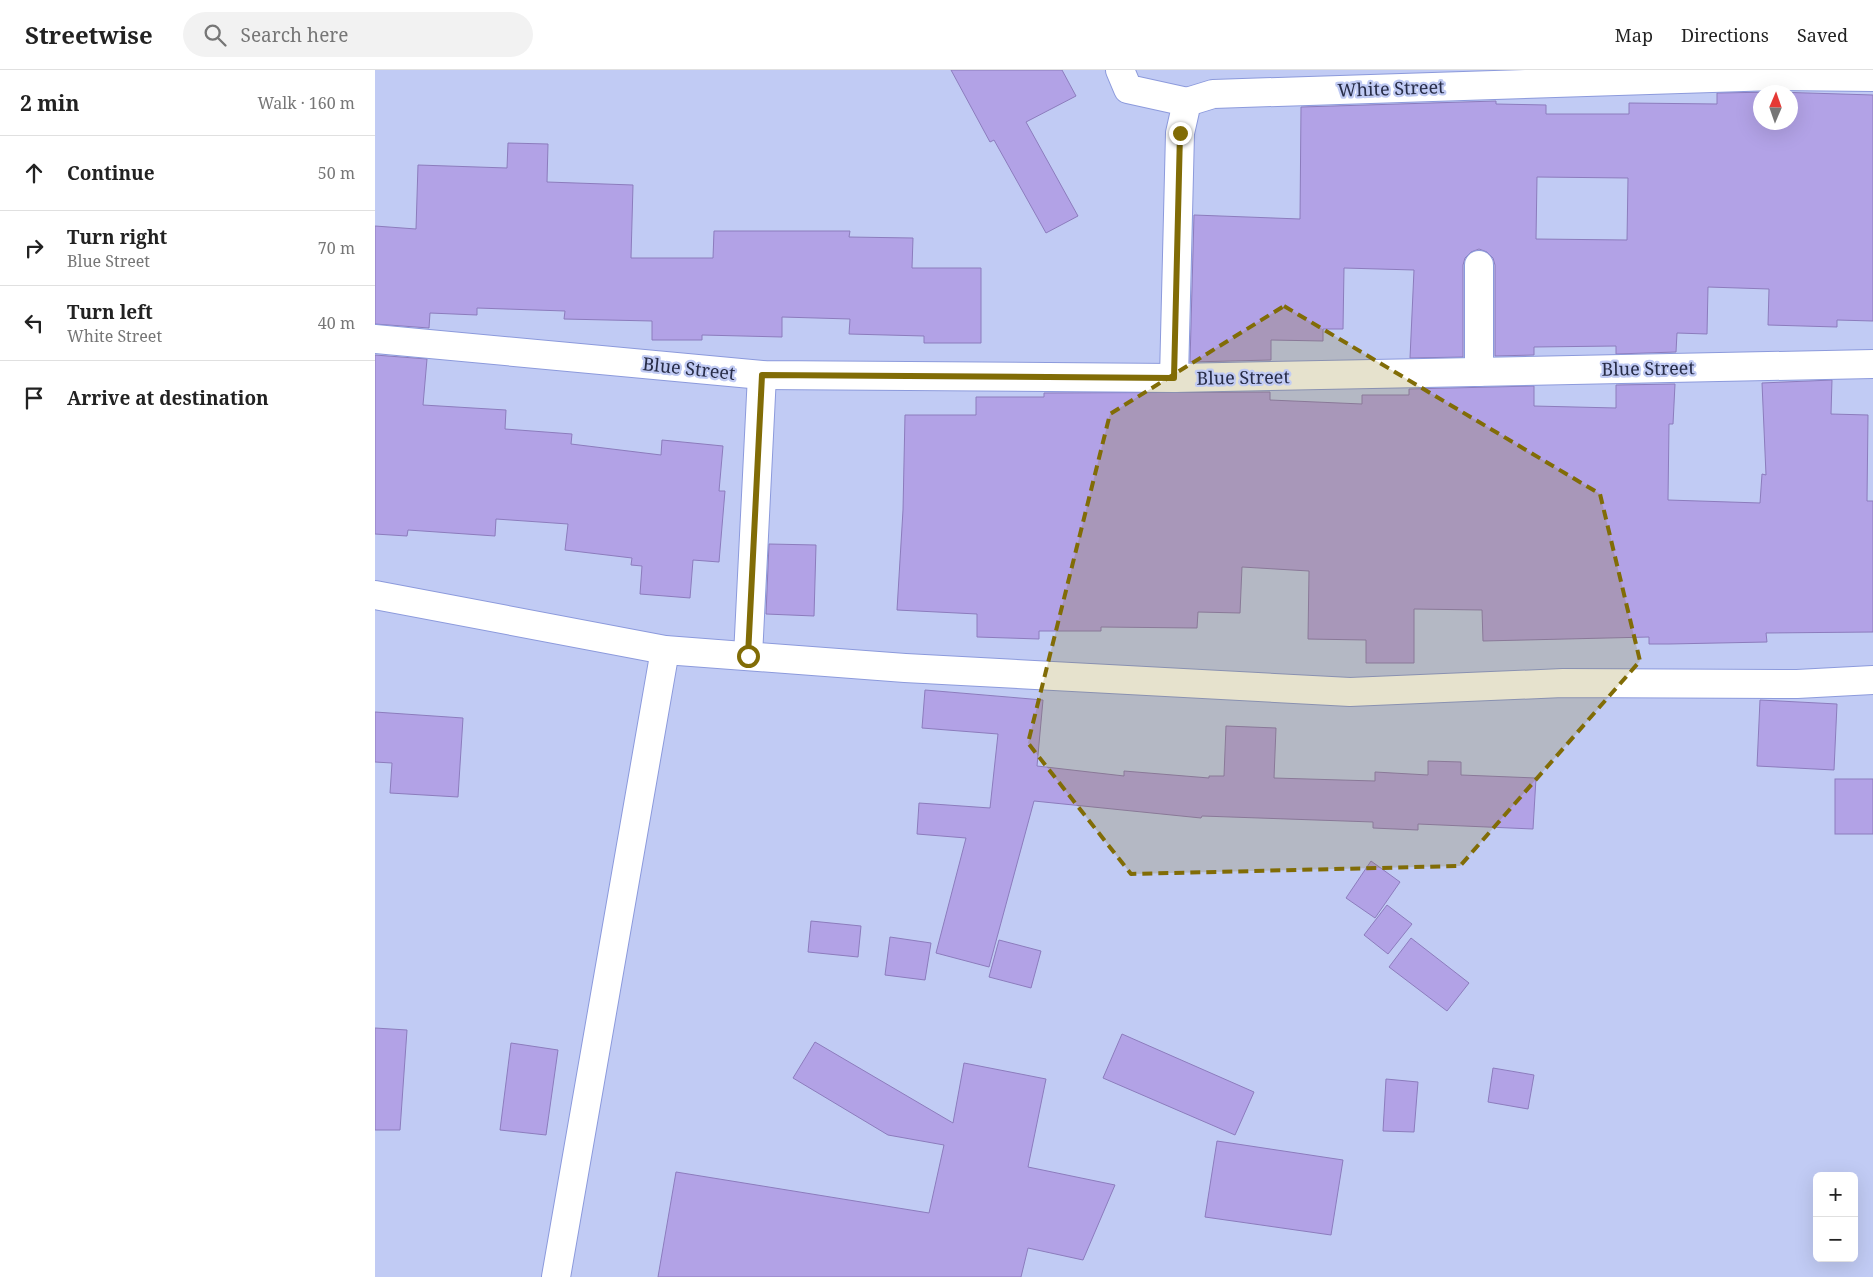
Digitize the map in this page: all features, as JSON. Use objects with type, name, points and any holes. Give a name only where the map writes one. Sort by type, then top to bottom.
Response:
[{"type":"street","points":[[1119,70],[1129,89],[1187,102],[1180,133],[1174,378]]},
{"type":"street","name":"White Street","points":[[1187,102],[1222,93],[1775,76],[1873,77]]},
{"type":"street","points":[[1479,265],[1479,372]]},
{"type":"street","name":"Blue Street","points":[[375,339],[762,375],[1174,378],[1873,364]]},
{"type":"street","points":[[748,656],[762,375]]},
{"type":"street","points":[[375,595],[665,650],[905,668],[1350,692],[1563,683],[1797,684],[1873,680]]},
{"type":"street","points":[[556,1277],[665,650]]},
{"type":"highlighted area","points":[[1284,306],[1600,494],[1640,661],[1460,866],[1131,874],[1028,743],[1110,414]]},
{"type":"building","points":[[951,70],[1062,70],[1076,96],[1026,122],[1078,216],[1046,233],[994,140],[990,142]]},
{"type":"building","points":[[1753,92],[1753,130],[1798,130],[1798,92],[1873,95],[1873,321],[1837,320],[1837,327],[1768,325],[1769,289],[1708,287],[1707,334],[1677,333],[1676,352],[1616,354],[1616,346],[1534,347],[1534,355],[1495,356],[1495,265],[1493,258],[1487,252],[1479,249],[1471,252],[1465,258],[1463,265],[1463,357],[1410,358],[1414,270],[1344,268],[1343,329],[1323,329],[1323,341],[1271,340],[1271,360],[1190,362],[1194,215],[1300,219],[1301,107],[1496,101],[1496,104],[1546,105],[1546,114],[1629,114],[1629,103],[1717,104],[1717,93]],"holes":[[[1537,177],[1628,178],[1627,240],[1536,239]]]},
{"type":"building","points":[[508,143],[548,144],[547,182],[633,185],[631,258],[713,258],[714,231],[850,231],[849,237],[913,238],[912,268],[981,268],[981,343],[924,343],[924,336],[849,334],[850,319],[782,317],[782,337],[702,335],[702,340],[652,340],[652,321],[564,319],[565,311],[477,308],[477,315],[430,313],[429,328],[375,324],[375,226],[416,229],[418,165],[507,168]]},
{"type":"building","points":[[375,355],[427,359],[423,405],[506,410],[505,429],[572,434],[571,444],[661,455],[662,440],[723,446],[719,491],[725,491],[719,562],[693,560],[690,598],[640,594],[642,566],[631,565],[632,558],[565,550],[568,524],[496,519],[495,536],[408,530],[407,536],[375,534]]},
{"type":"building","points":[[1832,380],[1831,414],[1868,415],[1867,501],[1873,501],[1873,632],[1766,633],[1767,642],[1649,644],[1649,637],[1483,641],[1482,610],[1414,609],[1414,663],[1366,663],[1366,640],[1308,639],[1309,571],[1242,567],[1240,613],[1198,612],[1197,628],[1101,627],[1101,631],[1039,631],[1039,639],[977,637],[977,614],[897,610],[903,510],[905,415],[976,415],[976,397],[1044,397],[1044,393],[1270,392],[1270,400],[1362,404],[1362,395],[1409,395],[1409,389],[1534,386],[1534,406],[1616,408],[1616,385],[1675,384],[1673,424],[1669,424],[1668,500],[1760,503],[1762,474],[1766,475],[1762,383]]},
{"type":"building","points":[[769,544],[816,545],[814,616],[766,614]]},
{"type":"building","points":[[925,690],[1043,700],[1037,766],[1124,776],[1124,771],[1209,778],[1209,776],[1224,776],[1226,726],[1276,728],[1274,778],[1375,781],[1375,772],[1428,775],[1428,761],[1461,762],[1461,775],[1536,778],[1533,829],[1418,824],[1418,830],[1373,828],[1373,822],[1202,816],[1201,818],[1034,801],[989,967],[936,953],[966,838],[917,834],[919,803],[990,808],[998,734],[922,728]]},
{"type":"building","points":[[1760,700],[1837,704],[1834,770],[1757,766]]},
{"type":"building","points":[[375,712],[463,718],[458,797],[390,793],[392,763],[375,762]]},
{"type":"building","points":[[1835,779],[1873,779],[1873,834],[1835,834]]},
{"type":"building","points":[[1371,861],[1400,882],[1375,918],[1346,898]]},
{"type":"building","points":[[1387,905],[1412,924],[1388,954],[1364,935]]},
{"type":"building","points":[[811,921],[861,926],[858,957],[808,952]]},
{"type":"building","points":[[890,937],[931,943],[925,980],[885,975]]},
{"type":"building","points":[[1411,938],[1469,983],[1447,1011],[1389,967]]},
{"type":"building","points":[[999,940],[1041,951],[1031,988],[989,977]]},
{"type":"building","points":[[375,1028],[407,1030],[400,1130],[375,1130]]},
{"type":"building","points":[[1122,1034],[1254,1092],[1235,1135],[1103,1078]]},
{"type":"building","points":[[815,1042],[953,1123],[964,1063],[1046,1079],[1028,1167],[1115,1185],[1083,1260],[1028,1248],[1021,1277],[658,1277],[676,1172],[929,1213],[944,1145],[888,1135],[793,1078]]},
{"type":"building","points":[[511,1043],[558,1050],[546,1135],[500,1130]]},
{"type":"building","points":[[1493,1068],[1534,1075],[1528,1109],[1488,1102]]},
{"type":"building","points":[[1386,1079],[1418,1082],[1414,1132],[1383,1131]]},
{"type":"building","points":[[1217,1141],[1343,1160],[1331,1235],[1205,1217]]},
{"type":"route","points":[[748,656],[762,375],[1174,378],[1180,133]]}]
